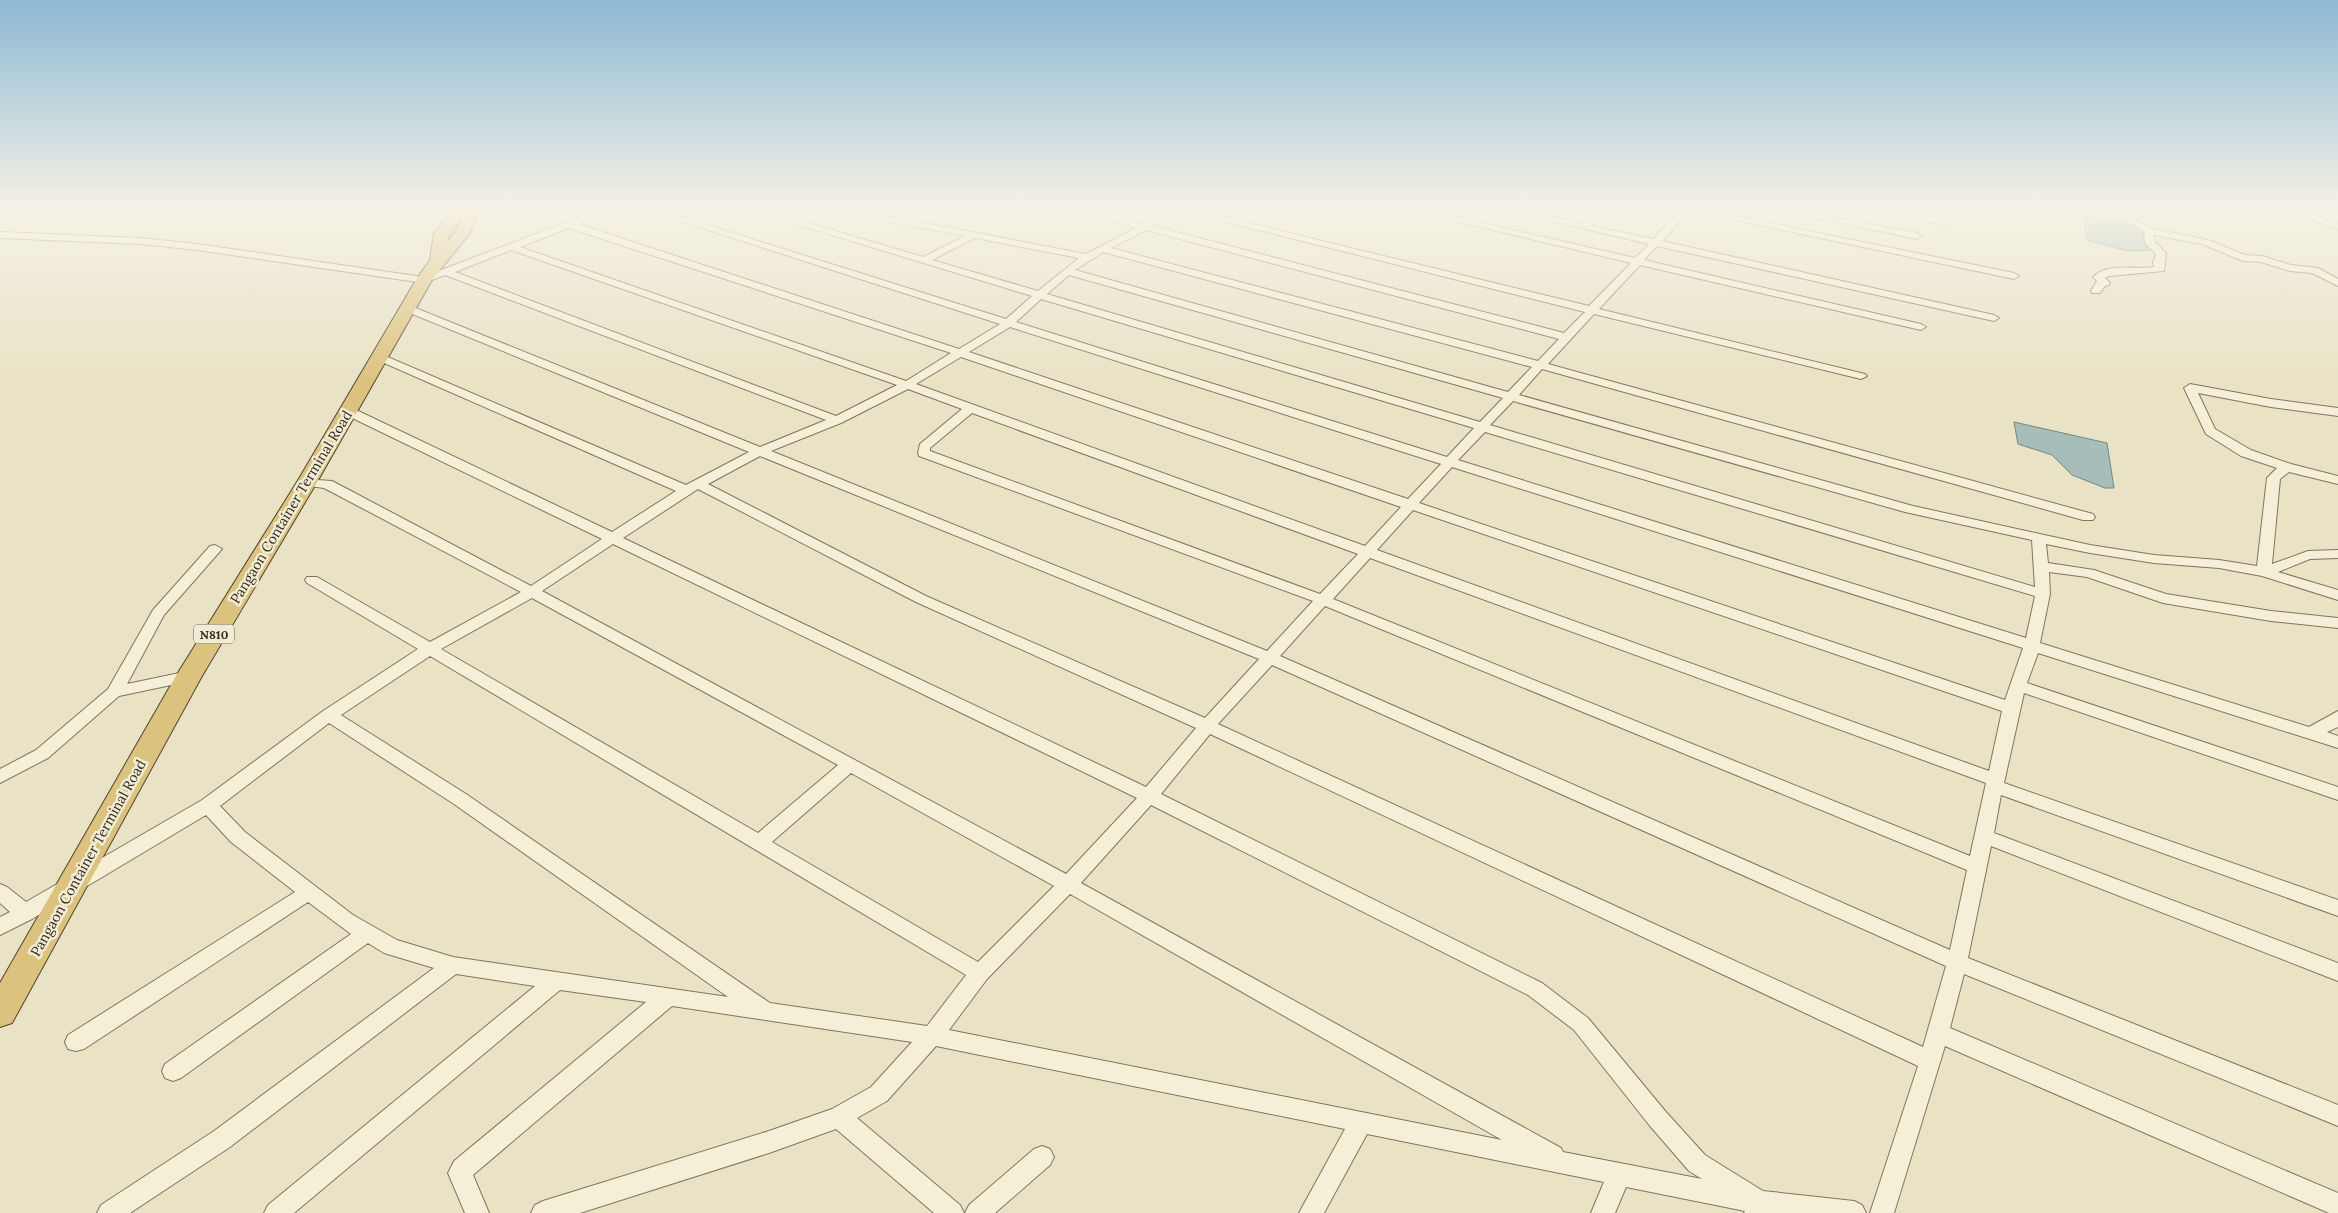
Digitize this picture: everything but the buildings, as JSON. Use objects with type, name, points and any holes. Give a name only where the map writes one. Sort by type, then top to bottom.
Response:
[{"type":"highway","name":"Pangaon Container Terminal Road","points":[[0,1013],[74,885],[189,676],[307,482],[379,357],[409,309],[436,271]]},
{"type":"street","points":[[413,269],[436,271],[837,420]]},
{"type":"street","points":[[436,271],[443,269]]},
{"type":"street","points":[[572,269],[907,385],[1368,551],[2338,908]]},
{"type":"street","points":[[703,269],[961,353],[2011,708]]},
{"type":"street","points":[[833,269],[2338,742]]},
{"type":"street","points":[[948,269],[2044,594]]},
{"type":"street","points":[[0,927],[208,805],[329,715],[428,650],[533,590],[692,487],[760,451],[837,420],[907,385],[961,353],[1007,324],[1070,269]]},
{"type":"street","points":[[1176,269],[1539,365],[2088,516]]},
{"type":"street","points":[[1303,269],[1565,337]]},
{"type":"street","points":[[1421,269],[1861,376]]},
{"type":"street","points":[[553,1212],[769,1142],[839,1116],[878,1094],[932,1036],[980,973],[1068,884],[1323,600],[1511,395],[1631,269]]},
{"type":"street","points":[[1666,269],[1921,326]]},
{"type":"street","points":[[1771,269],[1994,318]]},
{"type":"street","points":[[1978,269],[2014,276]]},
{"type":"street","points":[[2096,291],[2100,288],[2099,284],[2105,283],[2098,277],[2105,273],[2121,271],[2152,272],[2160,269]]},
{"type":"street","points":[[2297,269],[2314,270],[2338,283]]},
{"type":"street","points":[[1067,271],[1910,509],[2039,539],[2154,558],[2219,564],[2264,572],[2338,595]]},
{"type":"street","points":[[409,309],[1270,658],[1957,962],[2338,1116]]},
{"type":"street","points":[[379,357],[692,487],[921,599],[1208,726],[1930,1061]]},
{"type":"street","points":[[2338,412],[2271,403],[2190,388],[2210,431],[2246,453],[2286,467],[2338,480]]},
{"type":"street","points":[[970,408],[924,447],[924,453],[1323,600],[1976,866]]},
{"type":"street","points":[[348,411],[614,537],[1149,796],[1535,989],[1581,1024],[1658,1119],[1698,1163],[1757,1207]]},
{"type":"street","points":[[2264,572],[2274,478],[2286,467]]},
{"type":"street","points":[[307,482],[327,484],[533,590],[1068,884],[1564,1162]]},
{"type":"street","points":[[1882,1213],[1930,1061],[1957,962],[2011,708],[2032,646],[2044,594],[2039,539]]},
{"type":"street","points":[[0,778],[42,754],[114,692],[158,613],[215,549]]},
{"type":"street","points":[[2264,572],[2308,555],[2338,554]]},
{"type":"street","points":[[2040,566],[2089,574],[2163,598],[2271,616],[2338,623]]},
{"type":"street","points":[[312,580],[428,650],[980,973]]},
{"type":"street","points":[[114,692],[189,676]]},
{"type":"street","points":[[2019,686],[2338,794]]},
{"type":"street","points":[[329,715],[460,799],[764,1010]]},
{"type":"street","points":[[2309,734],[2336,721],[2338,717]]},
{"type":"street","points":[[759,843],[850,764]]},
{"type":"street","points":[[208,805],[238,837],[346,921],[392,947],[453,965],[558,979],[932,1036],[1620,1173],[1757,1207],[1854,1213]]},
{"type":"street","points":[[1983,836],[2338,972]]},
{"type":"street","points":[[0,892],[25,914]]},
{"type":"street","points":[[76,1042],[308,893]]},
{"type":"street","points":[[173,1071],[367,933]]},
{"type":"street","points":[[109,1213],[222,1139],[453,965]]},
{"type":"street","points":[[276,1213],[558,979]]},
{"type":"street","points":[[477,1213],[460,1174],[462,1169],[669,996]]},
{"type":"street","points":[[1938,1033],[2338,1206]]},
{"type":"street","points":[[839,1116],[952,1213]]},
{"type":"street","points":[[1311,1213],[1361,1122]]},
{"type":"street","points":[[977,1213],[1042,1157]]},
{"type":"street","points":[[1603,1213],[1620,1173]]},
{"type":"water","points":[[2014,422],[2107,443],[2114,488],[2105,488],[2072,475],[2052,455],[2018,444]]}]
